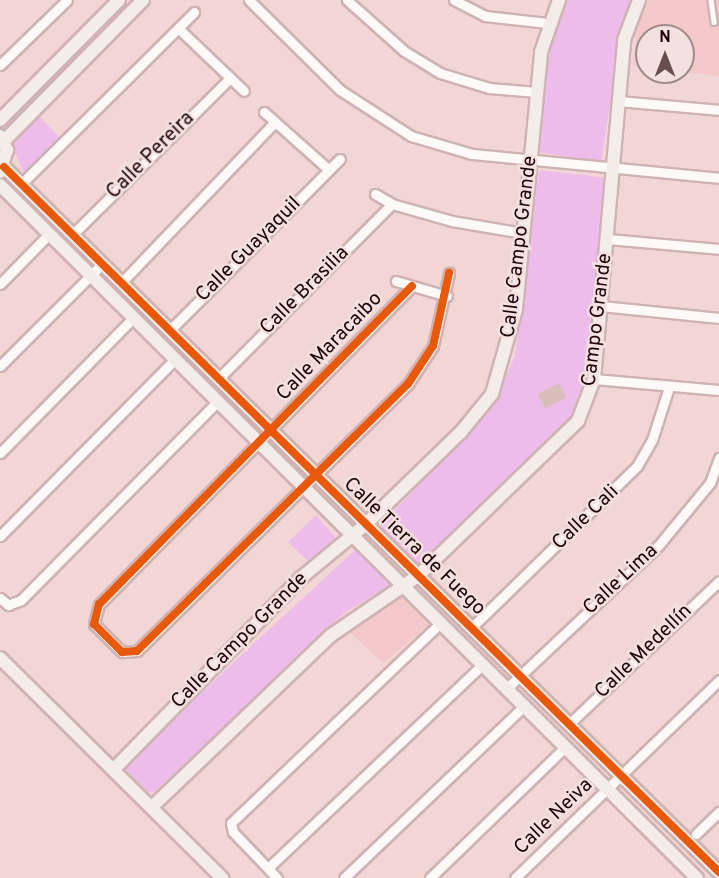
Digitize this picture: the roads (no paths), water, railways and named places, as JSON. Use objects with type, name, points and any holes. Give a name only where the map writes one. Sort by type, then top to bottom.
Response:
[{"type":"street","points":[[0,65],[67,0]]},
{"type":"street","points":[[0,120],[119,0]]},
{"type":"street","points":[[2,170],[2,139],[143,0]]},
{"type":"street","points":[[249,0],[340,90],[387,124],[472,154],[612,170],[719,178]]},
{"type":"street","points":[[347,0],[404,51],[440,73],[489,88],[537,92]]},
{"type":"street","points":[[454,0],[485,16],[548,24]]},
{"type":"street","name":"Calle Campo Grande","points":[[114,769],[302,577],[353,536],[461,432],[492,394],[508,347],[523,233],[537,92],[548,24],[559,0]]},
{"type":"street","name":"Campo Grande","points":[[419,575],[564,438],[578,421],[594,379],[624,40],[639,0]]},
{"type":"street","points":[[21,184],[194,12]]},
{"type":"street","points":[[178,28],[243,91]]},
{"type":"street","name":"Calle Pereira","points":[[72,235],[230,78]]},
{"type":"street","points":[[617,101],[719,110]]},
{"type":"street","points":[[264,112],[329,170]]},
{"type":"street","points":[[121,283],[275,122]]},
{"type":"street","name":"Calle Guayaquil","points":[[170,330],[340,159]]},
{"type":"street","name":"Calle Tierra de Fuego","points":[[2,170],[21,184],[621,775]]},
{"type":"street","name":"Calle Tierra de Fuego","points":[[0,185],[259,444],[405,586],[606,789]]},
{"type":"street","points":[[375,194],[392,204],[523,233]]},
{"type":"street","name":"Calle Brasilia","points":[[219,378],[392,204]]},
{"type":"street","points":[[0,284],[49,234]]},
{"type":"street","points":[[608,239],[719,249]]},
{"type":"street","points":[[0,366],[102,264]]},
{"type":"street","points":[[318,476],[421,367],[434,346],[447,296],[449,273]]},
{"type":"street","points":[[396,281],[447,296]]},
{"type":"street","name":"Calle Maracaibo","points":[[318,476],[303,487],[137,651],[122,652],[94,624],[93,612],[412,286]]},
{"type":"street","points":[[601,306],[719,318]]},
{"type":"street","points":[[0,453],[133,318]]},
{"type":"street","points":[[0,536],[175,359]]},
{"type":"street","points":[[594,379],[719,390]]},
{"type":"street","name":"Calle Cali","points":[[472,627],[637,466],[652,440],[669,387]]},
{"type":"street","points":[[0,598],[8,604],[21,600],[218,401]]},
{"type":"street","name":"Calle Lima","points":[[506,689],[679,524],[710,483],[719,458]]},
{"type":"street","points":[[153,806],[330,636],[419,575]]},
{"type":"street","name":"Calle Medellín","points":[[569,724],[719,581]]},
{"type":"street","points":[[277,878],[233,832],[231,823],[441,622]]},
{"type":"street","points":[[0,658],[153,806],[222,878]]},
{"type":"street","points":[[268,868],[482,665]]},
{"type":"street","name":"Calle Neiva","points":[[515,878],[719,680]]},
{"type":"street","points":[[344,878],[523,707]]},
{"type":"street","points":[[430,878],[564,748]]},
{"type":"street","points":[[621,775],[719,873]]},
{"type":"street","points":[[606,789],[697,878]]},
{"type":"street","points":[[696,834],[718,815]]},
{"type":"lane","points":[[711,0],[714,22]]}]
